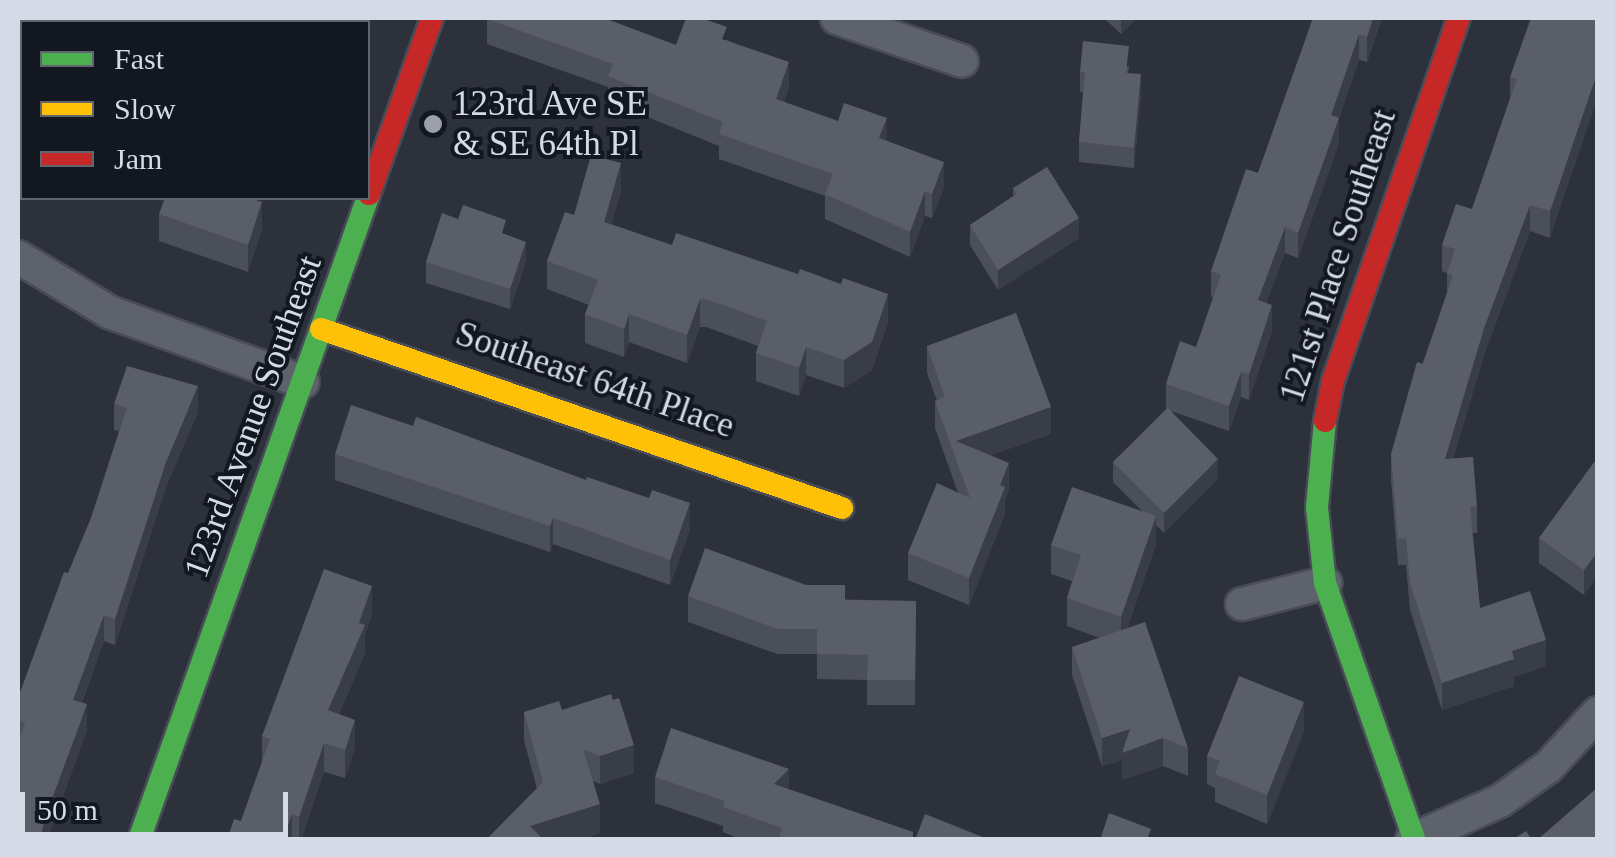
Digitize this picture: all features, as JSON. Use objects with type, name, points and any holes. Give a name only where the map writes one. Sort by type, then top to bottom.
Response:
[{"type":"street","name":"123rd Avenue Southeast","points":[[370,193],[432,18]]},
{"type":"street","points":[[837,18],[962,61]]},
{"type":"street","name":"121st Place Southeast","points":[[1413,839],[1325,583],[1317,508],[1320,443],[1333,380],[1459,18]]},
{"type":"street","name":"123rd Avenue Southeast","points":[[139,840],[367,200]]},
{"type":"street","points":[[18,256],[109,312],[303,382]]},
{"type":"street","name":"Southeast 64th Place","points":[[322,328],[842,508]]},
{"type":"street","points":[[1242,604],[1325,583]]},
{"type":"street","points":[[1413,839],[1500,801],[1548,767],[1598,712]]},
{"type":"building","points":[[237,18],[308,18],[307,20]]},
{"type":"building","points":[[488,18],[604,18],[676,45],[686,18],[701,18],[727,27],[722,39],[789,62],[776,99],[838,121],[844,103],[887,118],[879,138],[944,162],[932,194],[925,191],[910,232],[825,194],[833,174],[719,134],[723,122],[608,76],[613,64]]},
{"type":"building","points":[[1313,18],[1373,18],[1367,37],[1359,34],[1331,115],[1339,118],[1298,233],[1285,227],[1258,300],[1272,305],[1249,374],[1241,372],[1229,406],[1166,384],[1180,341],[1196,347],[1221,275],[1211,271],[1246,169],[1258,173]]},
{"type":"building","points":[[1531,18],[1598,18],[1598,71],[1550,211],[1530,205],[1484,328],[1445,459],[1473,457],[1477,506],[1470,507],[1480,608],[1530,591],[1546,640],[1512,651],[1514,659],[1442,683],[1410,583],[1406,538],[1398,539],[1391,454],[1417,362],[1423,364],[1453,275],[1447,273],[1455,249],[1442,245],[1456,204],[1472,209],[1517,79],[1510,77]]},
{"type":"building","points":[[1083,41],[1129,46],[1126,73],[1141,74],[1134,148],[1079,142],[1085,72],[1080,72]]},
{"type":"building","points":[[591,155],[621,163],[604,222],[672,245],[676,233],[798,274],[800,269],[841,284],[843,278],[888,294],[872,342],[844,360],[806,347],[799,368],[756,353],[767,321],[706,299],[700,299],[687,335],[629,314],[624,329],[585,314],[598,280],[547,261],[565,212],[574,215]]},
{"type":"building","points":[[1047,167],[1079,218],[998,270],[970,225],[1017,194],[1013,188]]},
{"type":"building","points":[[164,200],[262,202],[248,245],[159,214]]},
{"type":"building","points":[[463,205],[506,220],[502,233],[526,242],[510,289],[426,262],[442,213],[458,219]]},
{"type":"building","points":[[1016,313],[1051,407],[956,441],[1009,463],[1000,485],[1005,487],[969,578],[908,553],[937,483],[970,498],[935,401],[945,397],[927,346]]},
{"type":"building","points":[[127,366],[198,386],[166,462],[115,619],[104,615],[73,700],[87,704],[39,840],[18,840],[18,744],[25,722],[18,720],[18,698],[64,572],[68,573],[91,518],[127,408],[114,404]]},
{"type":"building","points":[[351,405],[413,426],[416,417],[586,480],[587,477],[649,498],[652,490],[690,503],[670,560],[553,518],[550,526],[335,454]]},
{"type":"building","points":[[1168,408],[1218,459],[1164,513],[1113,462]]},
{"type":"building","points":[[1598,457],[1598,552],[1584,570],[1539,538]]},
{"type":"building","points":[[1072,487],[1156,516],[1121,617],[1067,598],[1081,555],[1051,545]]},
{"type":"building","points":[[705,548],[806,585],[845,585],[845,600],[916,601],[915,680],[867,680],[868,655],[817,654],[817,629],[777,629],[688,596]]},
{"type":"building","points":[[324,569],[372,586],[359,623],[365,625],[328,710],[355,720],[345,750],[324,743],[299,817],[292,814],[283,840],[227,840],[234,819],[241,821],[270,739],[262,736]]},
{"type":"building","points":[[1145,622],[1188,748],[1163,738],[1122,753],[1130,729],[1102,738],[1072,647]]},
{"type":"building","points":[[1239,676],[1304,702],[1267,795],[1215,774],[1220,761],[1207,756]]},
{"type":"building","points":[[611,694],[613,700],[619,698],[634,745],[600,756],[583,749],[600,804],[530,826],[544,840],[486,840],[543,782],[524,712],[559,701],[562,710]]},
{"type":"building","points":[[671,728],[789,769],[774,784],[913,832],[913,840],[778,840],[782,828],[723,807],[725,801],[655,777]]},
{"type":"building","points":[[1598,787],[1598,840],[1537,840]]},
{"type":"building","points":[[1109,813],[1151,829],[1147,840],[1100,840]]},
{"type":"building","points":[[925,814],[990,840],[915,840]]},
{"type":"building","points":[[1526,831],[1532,840],[1512,840]]},
{"type":"traffic: fast","points":[[139,840],[367,200]]},
{"type":"traffic: fast","points":[[1325,421],[1317,508],[1325,583],[1414,839]]},
{"type":"traffic: slow","points":[[321,329],[842,508]]},
{"type":"traffic: jam","points":[[370,191],[432,18]]},
{"type":"traffic: jam","points":[[1325,421],[1333,381],[1459,18]]},
{"type":"place","name":"123rd Ave SE & SE 64th Pl","points":[[433,124]]}]
